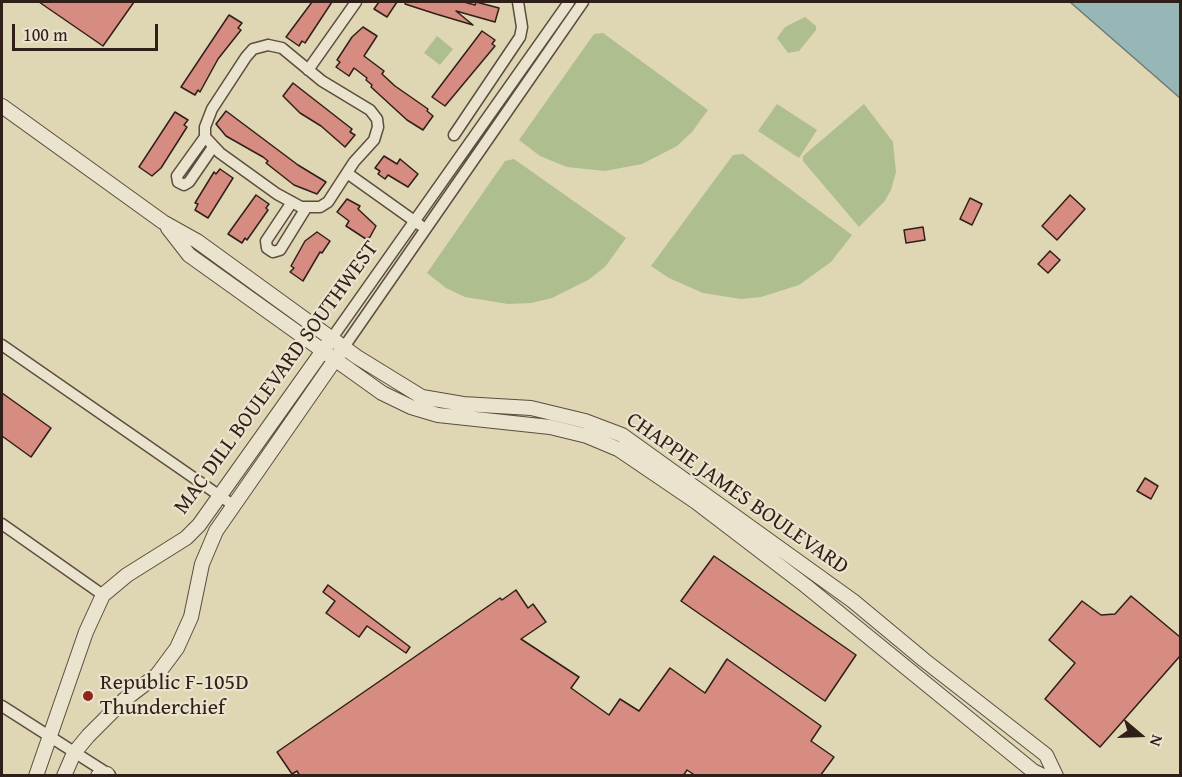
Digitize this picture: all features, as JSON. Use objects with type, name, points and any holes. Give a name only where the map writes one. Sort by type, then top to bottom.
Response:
[{"type":"street","points":[[308,70],[356,2]]},
{"type":"street","points":[[454,135],[520,37],[522,27],[518,2]]},
{"type":"street","name":"MAC DILL BOULEVARD SOUTHWEST","points":[[36,776],[86,632],[103,595],[127,575],[186,538],[220,496],[569,2]]},
{"type":"street","name":"MAC DILL BOULEVARD SOUTHWEST","points":[[64,776],[74,753],[124,700],[157,675],[177,648],[191,617],[208,547],[233,505],[583,2]]},
{"type":"street","points":[[205,136],[213,147],[251,177],[292,202],[306,208],[317,208],[327,202],[374,140],[378,127],[377,119],[370,110],[335,90],[279,47],[268,45],[253,49],[212,109],[205,127],[205,136],[177,176],[177,183],[184,185],[189,182],[213,147]]},
{"type":"street","points":[[2,106],[163,222]]},
{"type":"street","points":[[347,173],[425,229]]},
{"type":"street","points":[[292,202],[266,241],[267,248],[273,252],[280,250],[306,208]]},
{"type":"street","name":"CHAPPIE JAMES BOULEVARD","points":[[163,222],[197,241],[344,347],[422,397],[463,404],[531,408],[585,421],[622,435],[853,601],[924,660],[1046,755],[1056,776]]},
{"type":"street","name":"CHAPPIE JAMES BOULEVARD","points":[[163,222],[189,255],[382,393],[420,410],[474,420],[550,427],[587,436],[618,448],[696,502],[807,586],[1033,771],[1043,776]]},
{"type":"street","points":[[2,345],[233,505]]},
{"type":"street","points":[[2,524],[103,595]]},
{"type":"street","points":[[2,706],[105,775]]},
{"type":"green space","points":[[805,17],[816,26],[816,30],[799,51],[788,53],[777,38],[785,27]]},
{"type":"green space","points":[[603,33],[708,110],[692,132],[677,146],[642,164],[605,171],[567,167],[540,156],[519,140],[594,34]]},
{"type":"green space","points":[[437,36],[453,49],[440,65],[424,53]]},
{"type":"green space","points":[[777,104],[817,130],[799,158],[758,131]]},
{"type":"green space","points":[[864,104],[893,142],[896,172],[891,190],[884,202],[859,227],[803,161],[803,156]]},
{"type":"green space","points":[[743,154],[852,235],[831,262],[799,285],[761,297],[741,299],[703,293],[669,278],[651,266],[733,155]]},
{"type":"green space","points":[[514,159],[626,238],[605,267],[588,280],[552,298],[531,303],[508,304],[465,297],[446,288],[427,273],[505,161]]},
{"type":"water","points":[[1070,2],[1180,2],[1180,98]]},
{"type":"building","points":[[39,2],[134,2],[103,46]]},
{"type":"building","points":[[312,2],[332,2],[305,43],[302,41],[299,46],[286,37]]},
{"type":"building","points":[[379,2],[397,2],[387,17],[374,9]]},
{"type":"building","points":[[406,2],[464,2],[475,5],[476,2],[499,8],[495,22],[456,11],[473,25],[405,4]]},
{"type":"building","points":[[229,15],[242,23],[238,28],[241,30],[218,59],[200,92],[198,90],[195,95],[181,87]]},
{"type":"building","points":[[363,27],[377,36],[364,56],[384,71],[382,74],[395,86],[428,109],[427,111],[433,116],[423,130],[407,120],[371,87],[367,78],[354,68],[349,76],[336,67],[340,62],[337,60],[352,37]]},
{"type":"building","points":[[482,31],[495,40],[492,44],[495,46],[445,106],[432,97]]},
{"type":"building","points":[[293,83],[352,129],[350,132],[355,135],[345,147],[321,126],[300,113],[283,96]]},
{"type":"building","points":[[226,111],[298,165],[326,182],[317,194],[294,185],[266,163],[268,161],[263,157],[226,136],[216,124]]},
{"type":"building","points":[[175,112],[188,120],[184,125],[187,127],[161,168],[152,176],[139,167]]},
{"type":"building","points":[[384,156],[397,164],[400,159],[418,174],[408,187],[388,175],[385,179],[378,174],[380,171],[375,168]]},
{"type":"building","points":[[220,169],[233,178],[208,218],[195,210],[198,204],[195,203],[214,172],[216,174]]},
{"type":"building","points":[[256,195],[269,204],[266,208],[268,210],[247,240],[245,238],[242,243],[228,234]]},
{"type":"building","points":[[1070,195],[1085,209],[1057,240],[1042,226]]},
{"type":"building","points":[[970,198],[982,204],[972,225],[960,219]]},
{"type":"building","points":[[347,199],[360,206],[358,209],[376,226],[370,237],[366,239],[346,226],[349,221],[337,212]]},
{"type":"building","points":[[923,227],[925,240],[906,243],[904,230]]},
{"type":"building","points":[[317,232],[330,241],[322,253],[320,252],[303,281],[290,272],[294,268],[291,266],[305,241]]},
{"type":"building","points":[[1050,251],[1060,260],[1048,273],[1038,264]]},
{"type":"building","points":[[2,393],[51,428],[31,457],[2,436]]},
{"type":"building","points":[[1145,478],[1158,486],[1151,499],[1137,491]]},
{"type":"building","points":[[714,556],[856,655],[825,701],[681,601]]},
{"type":"building","points":[[328,585],[410,647],[406,653],[367,626],[359,637],[326,613],[335,601],[323,592]]},
{"type":"building","points":[[516,590],[528,608],[533,604],[546,622],[521,639],[579,677],[571,688],[609,715],[620,699],[639,711],[670,668],[705,693],[727,659],[821,726],[811,741],[834,757],[820,776],[696,776],[687,770],[683,776],[300,776],[297,771],[292,774],[277,752],[500,598],[502,600]]},
{"type":"building","points":[[1131,596],[1180,637],[1180,656],[1100,747],[1045,699],[1075,663],[1049,640],[1082,601],[1101,615],[1115,614]]},
{"type":"place","name":"Republic F-105D Thunderchief","points":[[88,696]]}]
